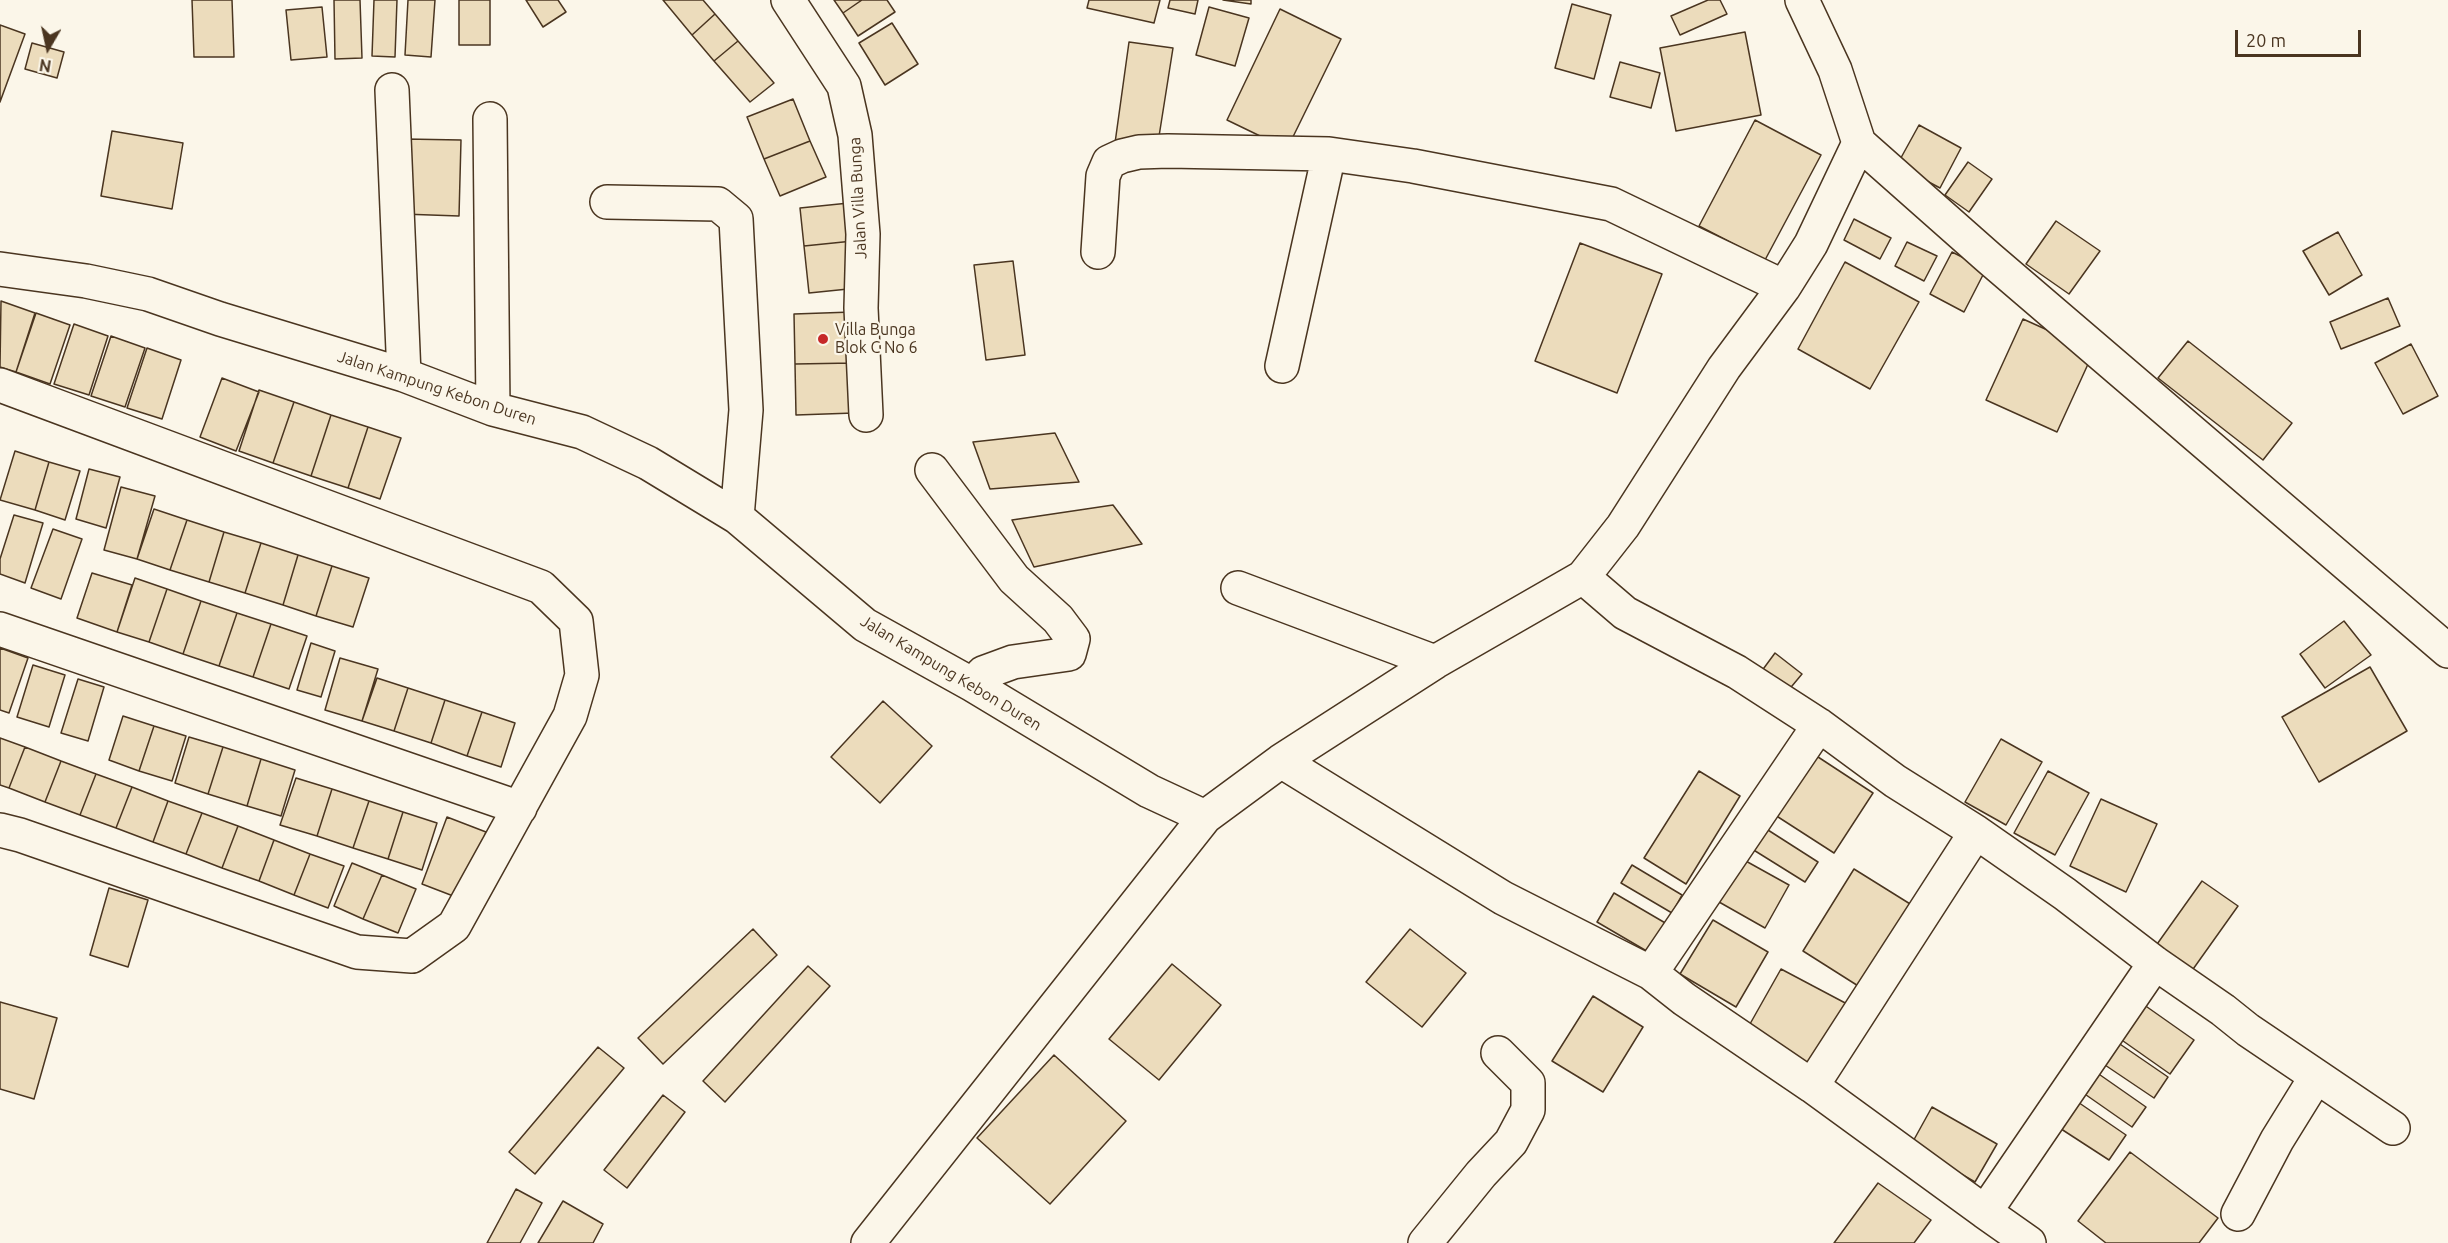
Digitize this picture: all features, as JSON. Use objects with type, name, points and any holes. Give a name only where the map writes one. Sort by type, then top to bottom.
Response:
[{"type":"street","name":"Jalan Villa Bunga","points":[[788,0],[844,86],[855,135],[862,222],[861,308],[866,415]]},
{"type":"street","points":[[1802,0],[1835,70],[1859,143],[2448,651]]},
{"type":"street","points":[[392,90],[404,375]]},
{"type":"street","points":[[490,119],[493,409]]},
{"type":"street","points":[[868,1243],[1205,817],[1281,761],[1435,662],[1583,577],[1623,526],[1724,368],[1784,287],[1811,244],[1859,143]]},
{"type":"street","points":[[1098,252],[1103,176],[1109,162],[1122,156],[1139,152],[1176,151],[1329,154],[1413,166],[1611,204],[1784,287]]},
{"type":"street","points":[[1282,366],[1329,154]]},
{"type":"street","points":[[607,202],[718,204],[736,219],[746,410],[737,517]]},
{"type":"street","name":"Jalan Kampung Kebon Duren","points":[[0,269],[86,281],[148,294],[220,319],[404,375],[493,409],[582,432],[648,463],[737,517],[865,625],[973,685],[1129,780],[1205,817]]},
{"type":"street","points":[[0,385],[541,587],[576,621],[582,675],[570,716],[454,926],[412,956],[357,952],[0,830]]},
{"type":"street","points":[[932,470],[1014,579],[1058,619],[1073,639],[1069,654],[1013,662],[983,673],[973,685]]},
{"type":"street","points":[[1583,577],[1625,613],[1737,672],[1819,725],[1895,782],[1976,832],[2065,894],[2155,963],[2316,1077],[2393,1128]]},
{"type":"street","points":[[1238,588],[1435,662]]},
{"type":"street","points":[[0,629],[520,808]]},
{"type":"street","points":[[1651,973],[1819,725]]},
{"type":"street","points":[[1281,761],[1503,898],[1651,973],[1684,999],[1812,1086],[2029,1243]]},
{"type":"street","points":[[1812,1086],[1976,832]]},
{"type":"street","points":[[1985,1212],[2155,963]]},
{"type":"street","points":[[1425,1243],[1481,1174],[1511,1142],[1528,1110],[1528,1083],[1498,1053]]},
{"type":"street","points":[[2238,1214],[2277,1140],[2316,1077]]},
{"type":"building","points":[[192,0],[232,0],[234,57],[194,57]]},
{"type":"building","points":[[334,0],[360,0],[362,58],[335,59]]},
{"type":"building","points":[[374,0],[397,0],[395,57],[372,56]]},
{"type":"building","points":[[408,0],[435,0],[431,57],[405,55]]},
{"type":"building","points":[[459,0],[490,0],[490,45],[459,45]]},
{"type":"building","points":[[526,0],[558,0],[566,12],[543,27]]},
{"type":"building","points":[[663,0],[703,0],[715,14],[692,35]]},
{"type":"building","points":[[834,0],[862,0],[843,13]]},
{"type":"building","points":[[862,0],[887,0],[895,12],[858,36],[843,13]]},
{"type":"building","points":[[1089,0],[1160,0],[1154,23],[1087,8]]},
{"type":"building","points":[[1170,0],[1198,0],[1195,14],[1168,8]]},
{"type":"building","points":[[1223,0],[1251,0],[1251,4]]},
{"type":"building","points":[[1708,0],[1720,0],[1727,14],[1680,35],[1671,16]]},
{"type":"building","points":[[1572,4],[1611,15],[1594,79],[1555,68]]},
{"type":"building","points":[[322,7],[327,57],[291,60],[286,10]]},
{"type":"building","points":[[1209,7],[1249,18],[1235,66],[1196,55]]},
{"type":"building","points":[[1280,9],[1341,39],[1287,149],[1227,120]]},
{"type":"building","points":[[715,14],[738,41],[714,61],[692,35]]},
{"type":"building","points":[[892,23],[918,64],[885,85],[859,43]]},
{"type":"building","points":[[0,25],[25,34],[0,102]]},
{"type":"building","points":[[1745,32],[1761,115],[1676,131],[1660,48]]},
{"type":"building","points":[[738,41],[774,83],[750,102],[714,61]]},
{"type":"building","points":[[1129,42],[1173,48],[1157,149],[1115,143]]},
{"type":"building","points":[[32,43],[64,52],[57,78],[25,69]]},
{"type":"building","points":[[1620,62],[1660,73],[1651,108],[1610,97]]},
{"type":"building","points":[[793,99],[810,141],[764,159],[747,117]]},
{"type":"building","points":[[1755,120],[1821,155],[1765,260],[1699,226]]},
{"type":"building","points":[[1919,125],[1961,148],[1940,188],[1897,165]]},
{"type":"building","points":[[112,131],[183,143],[172,209],[101,196]]},
{"type":"building","points":[[405,139],[461,140],[459,216],[402,214]]},
{"type":"building","points":[[810,141],[826,177],[780,196],[764,159]]},
{"type":"building","points":[[1968,162],[1992,179],[1969,212],[1945,195]]},
{"type":"building","points":[[849,203],[853,241],[804,246],[800,208]]},
{"type":"building","points":[[1854,219],[1891,238],[1880,259],[1844,240]]},
{"type":"building","points":[[2056,221],[2100,251],[2069,294],[2026,264]]},
{"type":"building","points":[[2338,232],[2362,275],[2329,295],[2303,251]]},
{"type":"building","points":[[853,241],[858,288],[809,293],[804,246]]},
{"type":"building","points":[[1907,242],[1937,256],[1924,281],[1895,266]]},
{"type":"building","points":[[1580,243],[1662,274],[1617,393],[1535,361]]},
{"type":"building","points":[[1952,252],[1986,269],[1964,312],[1930,294]]},
{"type":"building","points":[[1013,261],[1025,355],[986,360],[974,265]]},
{"type":"building","points":[[1845,262],[1919,302],[1870,389],[1798,349]]},
{"type":"building","points":[[2388,298],[2400,326],[2341,349],[2330,322]]},
{"type":"building","points":[[1,301],[35,313],[16,372],[0,367]]},
{"type":"building","name":"Villa Bunga Blok C No 6","points":[[852,312],[853,363],[795,364],[794,314]]},
{"type":"building","points":[[36,313],[70,325],[50,384],[16,372]]},
{"type":"building","points":[[2023,319],[2094,351],[2057,432],[1986,400]]},
{"type":"building","points":[[74,324],[108,336],[89,395],[54,384]]},
{"type":"building","points":[[111,336],[145,348],[125,407],[91,396]]},
{"type":"building","points":[[2188,341],[2292,423],[2263,460],[2158,378]]},
{"type":"building","points":[[2411,344],[2438,396],[2403,414],[2375,363]]},
{"type":"building","points":[[147,348],[181,360],[162,419],[127,408]]},
{"type":"building","points":[[853,363],[854,413],[796,415],[795,364]]},
{"type":"building","points":[[222,378],[259,392],[236,451],[200,437]]},
{"type":"building","points":[[259,390],[294,402],[273,463],[239,451]]},
{"type":"building","points":[[294,402],[331,415],[311,476],[273,463]]},
{"type":"building","points":[[331,415],[368,427],[348,488],[311,476]]},
{"type":"building","points":[[368,427],[401,438],[380,499],[348,488]]},
{"type":"building","points":[[1055,433],[1079,482],[990,489],[973,442]]},
{"type":"building","points":[[15,451],[49,462],[35,510],[0,500]]},
{"type":"building","points":[[49,462],[80,471],[65,520],[35,510]]},
{"type":"building","points":[[89,469],[120,477],[106,528],[76,519]]},
{"type":"building","points":[[121,487],[155,496],[137,559],[104,550]]},
{"type":"building","points":[[1113,505],[1142,544],[1034,567],[1012,520]]},
{"type":"building","points":[[154,509],[187,520],[170,570],[137,559]]},
{"type":"building","points":[[14,515],[43,523],[25,583],[0,574],[0,559]]},
{"type":"building","points":[[187,520],[224,532],[209,582],[170,570]]},
{"type":"building","points":[[53,529],[82,539],[61,599],[31,588]]},
{"type":"building","points":[[224,532],[261,543],[245,593],[209,582]]},
{"type":"building","points":[[261,543],[298,555],[283,605],[245,593]]},
{"type":"building","points":[[298,555],[332,566],[316,616],[283,605]]},
{"type":"building","points":[[332,566],[369,578],[353,627],[316,616]]},
{"type":"building","points":[[92,573],[132,585],[117,632],[77,618]]},
{"type":"building","points":[[135,578],[167,589],[149,642],[117,632]]},
{"type":"building","points":[[167,589],[201,601],[183,654],[149,642]]},
{"type":"building","points":[[201,601],[237,613],[219,666],[183,654]]},
{"type":"building","points":[[237,613],[271,624],[253,677],[219,666]]},
{"type":"building","points":[[2344,621],[2371,655],[2325,688],[2300,654]]},
{"type":"building","points":[[271,624],[307,636],[289,689],[253,677]]},
{"type":"building","points":[[311,643],[335,651],[321,697],[297,690]]},
{"type":"building","points":[[0,648],[28,658],[9,713],[0,710]]},
{"type":"building","points":[[1775,653],[1802,674],[1787,692],[1761,672]]},
{"type":"building","points":[[340,658],[378,669],[362,721],[325,710]]},
{"type":"building","points":[[33,665],[65,675],[49,727],[17,717]]},
{"type":"building","points":[[2370,667],[2407,731],[2319,782],[2282,717]]},
{"type":"building","points":[[377,678],[408,688],[394,731],[362,721]]},
{"type":"building","points":[[78,679],[104,687],[88,741],[61,733]]},
{"type":"building","points":[[408,688],[445,700],[431,743],[394,731]]},
{"type":"building","points":[[445,700],[482,712],[467,756],[431,743]]},
{"type":"building","points":[[883,701],[932,746],[880,803],[831,757]]},
{"type":"building","points":[[482,712],[515,723],[501,767],[467,756]]},
{"type":"building","points":[[123,716],[154,726],[139,771],[109,760]]},
{"type":"building","points":[[154,726],[186,736],[172,781],[139,771]]},
{"type":"building","points":[[189,737],[223,747],[208,794],[175,783]]},
{"type":"building","points":[[0,738],[25,747],[9,788],[0,785]]},
{"type":"building","points":[[2001,739],[2042,762],[2006,825],[1965,802]]},
{"type":"building","points":[[25,747],[61,761],[45,802],[9,788]]},
{"type":"building","points":[[223,747],[261,759],[247,806],[208,794]]},
{"type":"building","points":[[1815,755],[1873,793],[1834,853],[1775,815]]},
{"type":"building","points":[[261,759],[295,770],[281,816],[247,806]]},
{"type":"building","points":[[61,761],[96,774],[80,815],[45,802]]},
{"type":"building","points":[[1699,771],[1740,796],[1686,884],[1644,858]]},
{"type":"building","points":[[2048,771],[2089,793],[2055,855],[2014,833]]},
{"type":"building","points":[[96,774],[132,787],[116,828],[80,815]]},
{"type":"building","points":[[296,778],[332,789],[317,836],[280,825]]},
{"type":"building","points":[[132,787],[168,801],[153,842],[116,828]]},
{"type":"building","points":[[332,789],[369,801],[353,848],[317,836]]},
{"type":"building","points":[[2101,799],[2157,824],[2126,892],[2070,866]]},
{"type":"building","points":[[168,801],[202,813],[186,854],[153,842]]},
{"type":"building","points":[[369,801],[403,812],[388,859],[353,848]]},
{"type":"building","points":[[403,812],[437,823],[422,870],[388,859]]},
{"type":"building","points":[[202,813],[238,826],[222,868],[186,854]]},
{"type":"building","points":[[447,817],[486,832],[461,899],[422,884]]},
{"type":"building","points":[[1757,823],[1818,862],[1805,882],[1744,844]]},
{"type":"building","points":[[238,826],[274,840],[259,881],[222,868]]},
{"type":"building","points":[[274,840],[310,854],[294,895],[259,881]]},
{"type":"building","points":[[310,854],[344,866],[328,908],[294,895]]},
{"type":"building","points":[[1735,855],[1789,885],[1765,928],[1712,898]]},
{"type":"building","points":[[352,863],[382,875],[363,919],[334,906]]},
{"type":"building","points":[[1632,865],[1682,895],[1672,913],[1621,883]]},
{"type":"building","points":[[1854,869],[1915,907],[1863,989],[1803,951]]},
{"type":"building","points":[[382,875],[416,889],[398,933],[363,919]]},
{"type":"building","points":[[2202,881],[2238,906],[2191,972],[2155,947]]},
{"type":"building","points":[[109,888],[148,900],[128,967],[90,955]]},
{"type":"building","points":[[1614,893],[1667,924],[1650,953],[1597,922]]},
{"type":"building","points":[[1713,920],[1768,952],[1736,1007],[1680,974]]},
{"type":"building","points":[[753,929],[777,955],[663,1064],[638,1038]]},
{"type":"building","points":[[1410,929],[1466,973],[1422,1027],[1366,982]]},
{"type":"building","points":[[1172,964],[1221,1005],[1159,1080],[1109,1039]]},
{"type":"building","points":[[808,966],[830,986],[725,1102],[703,1081]]},
{"type":"building","points":[[1781,969],[1849,1005],[1814,1068],[1746,1031]]},
{"type":"building","points":[[1593,996],[1643,1027],[1603,1092],[1552,1061]]},
{"type":"building","points":[[0,1002],[57,1018],[34,1099],[0,1089]]},
{"type":"building","points":[[2140,1002],[2194,1040],[2170,1074],[2116,1036]]},
{"type":"building","points":[[2114,1040],[2168,1077],[2154,1098],[2099,1061]]},
{"type":"building","points":[[598,1047],[624,1068],[535,1174],[509,1152]]},
{"type":"building","points":[[1054,1055],[1126,1121],[1050,1204],[977,1138]]},
{"type":"building","points":[[2093,1070],[2146,1107],[2132,1127],[2079,1090]]},
{"type":"building","points":[[663,1095],[685,1112],[627,1188],[604,1170]]},
{"type":"building","points":[[2072,1098],[2126,1135],[2109,1160],[2055,1125]]},
{"type":"building","points":[[1932,1107],[1997,1144],[1975,1182],[1911,1145]]},
{"type":"building","points":[[2130,1152],[2218,1218],[2199,1243],[2106,1243],[2078,1221]]},
{"type":"building","points":[[1878,1183],[1931,1220],[1914,1243],[1834,1243]]},
{"type":"building","points":[[516,1189],[542,1203],[520,1243],[487,1243]]},
{"type":"building","points":[[563,1201],[603,1224],[593,1243],[538,1243]]},
{"type":"place","name":"Villa Bunga Blok C No 6","points":[[823,339]]}]
